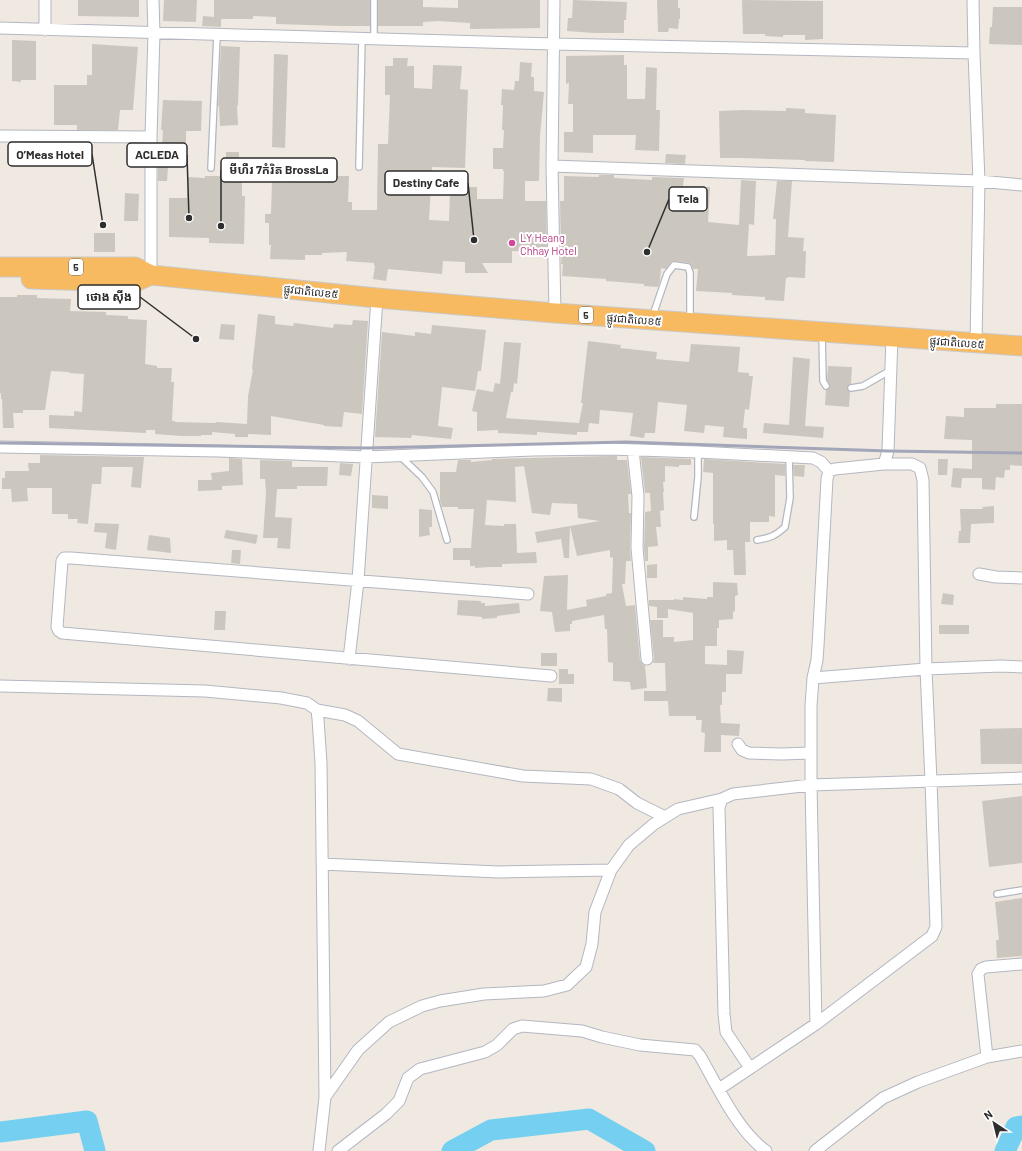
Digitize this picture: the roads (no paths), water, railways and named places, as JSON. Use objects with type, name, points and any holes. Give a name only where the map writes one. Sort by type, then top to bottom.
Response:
[{"type":"highway","name":"ផ្លូវជាតិលេខ៥","points":[[0,266],[135,267],[150,275],[377,298],[555,313],[1022,346]]},
{"type":"highway","name":"ផ្លូវជាតិលេខ៥","points":[[0,279],[135,282],[150,275]]},
{"type":"street","points":[[45,0],[45,30]]},
{"type":"street","points":[[150,275],[151,137],[154,33],[153,0]]},
{"type":"street","points":[[554,0],[552,166],[555,313]]},
{"type":"street","points":[[973,0],[979,181],[976,343]]},
{"type":"street","points":[[0,28],[554,44],[974,53]]},
{"type":"street","points":[[0,136],[151,137]]},
{"type":"street","points":[[552,166],[979,181],[1022,185]]},
{"type":"street","points":[[349,658],[358,581],[377,298]]},
{"type":"street","points":[[884,464],[888,451],[892,337]]},
{"type":"street","points":[[0,447],[366,457],[533,450],[633,450],[814,458],[821,462],[829,471]]},
{"type":"street","points":[[633,450],[638,496],[637,548],[647,659]]},
{"type":"street","points":[[719,1089],[816,1024],[932,936],[936,927],[932,781],[926,669],[923,480],[920,468],[912,464],[884,464],[835,469],[829,471]]},
{"type":"street","points":[[816,1024],[811,785],[811,706],[813,678],[817,660],[827,479],[829,471]]},
{"type":"street","points":[[528,594],[64,558],[62,561],[57,627],[62,633],[551,676]]},
{"type":"street","points":[[979,574],[996,577],[1022,578]]},
{"type":"street","points":[[813,678],[926,669],[1001,666],[1022,667]]},
{"type":"street","points":[[0,686],[205,691],[281,698],[308,703],[317,710],[345,715],[358,721],[398,754],[523,776],[591,779],[619,789],[637,803],[665,817]]},
{"type":"street","points":[[317,710],[320,763],[325,1097],[319,1151]]},
{"type":"street","points":[[738,744],[742,750],[749,753],[811,753]]},
{"type":"street","points":[[325,1097],[358,1050],[389,1022],[415,1009],[440,1001],[484,994],[544,991],[567,985],[586,967],[592,944],[596,912],[611,870],[629,845],[654,824],[678,809],[722,799],[733,794],[811,785],[1022,778]]},
{"type":"street","points":[[722,799],[719,807],[724,1014],[726,1032],[750,1068]]},
{"type":"street","points":[[322,864],[498,872],[611,870]]},
{"type":"street","points":[[987,1057],[978,974],[981,969],[986,967],[1022,964]]},
{"type":"street","points":[[338,1151],[386,1114],[399,1101],[408,1078],[420,1069],[485,1052],[497,1046],[513,1030],[522,1026],[582,1031],[640,1045],[695,1050],[700,1056],[734,1116],[757,1144],[766,1151]]},
{"type":"street","points":[[815,1151],[883,1098],[918,1082],[987,1057],[1022,1051]]},
{"type":"lane","points":[[374,0],[374,39]]},
{"type":"lane","points":[[211,168],[217,35]]},
{"type":"lane","points":[[359,167],[362,39]]},
{"type":"lane","points":[[652,320],[666,274],[674,265],[682,265],[688,267],[690,274],[690,322]]},
{"type":"lane","points":[[822,332],[823,381],[826,386]]},
{"type":"lane","points":[[851,388],[863,386],[891,370]]},
{"type":"lane","points":[[694,517],[698,477],[698,452]]},
{"type":"lane","points":[[401,456],[422,477],[433,492],[447,540]]},
{"type":"lane","points":[[757,540],[770,538],[778,534],[785,527],[790,498],[789,456]]},
{"type":"lane","points":[[997,894],[1022,890]]},
{"type":"waterway","points":[[452,1151],[491,1130],[589,1119],[645,1151]]},
{"type":"waterway","points":[[0,1132],[87,1121],[95,1151]]},
{"type":"waterway","points":[[1005,1151],[1016,1127],[1022,1126]]},
{"type":"railway","points":[[0,443],[367,448],[626,442],[888,451],[1022,453]]},
{"type":"place","name":"ACLEDA","points":[[189,218]]},
{"type":"place","name":"O’Meas Hotel","points":[[103,225]]},
{"type":"place","name":"មីហឹរ 7កំរិត BrossLa","points":[[221,226]]},
{"type":"place","name":"Destiny Cafe","points":[[474,240]]},
{"type":"place","name":"LY Heang Chhay Hotel","points":[[512,243]]},
{"type":"place","name":"Tela","points":[[647,252]]},
{"type":"place","name":"ថោង ស៊ីង","points":[[196,339]]}]
